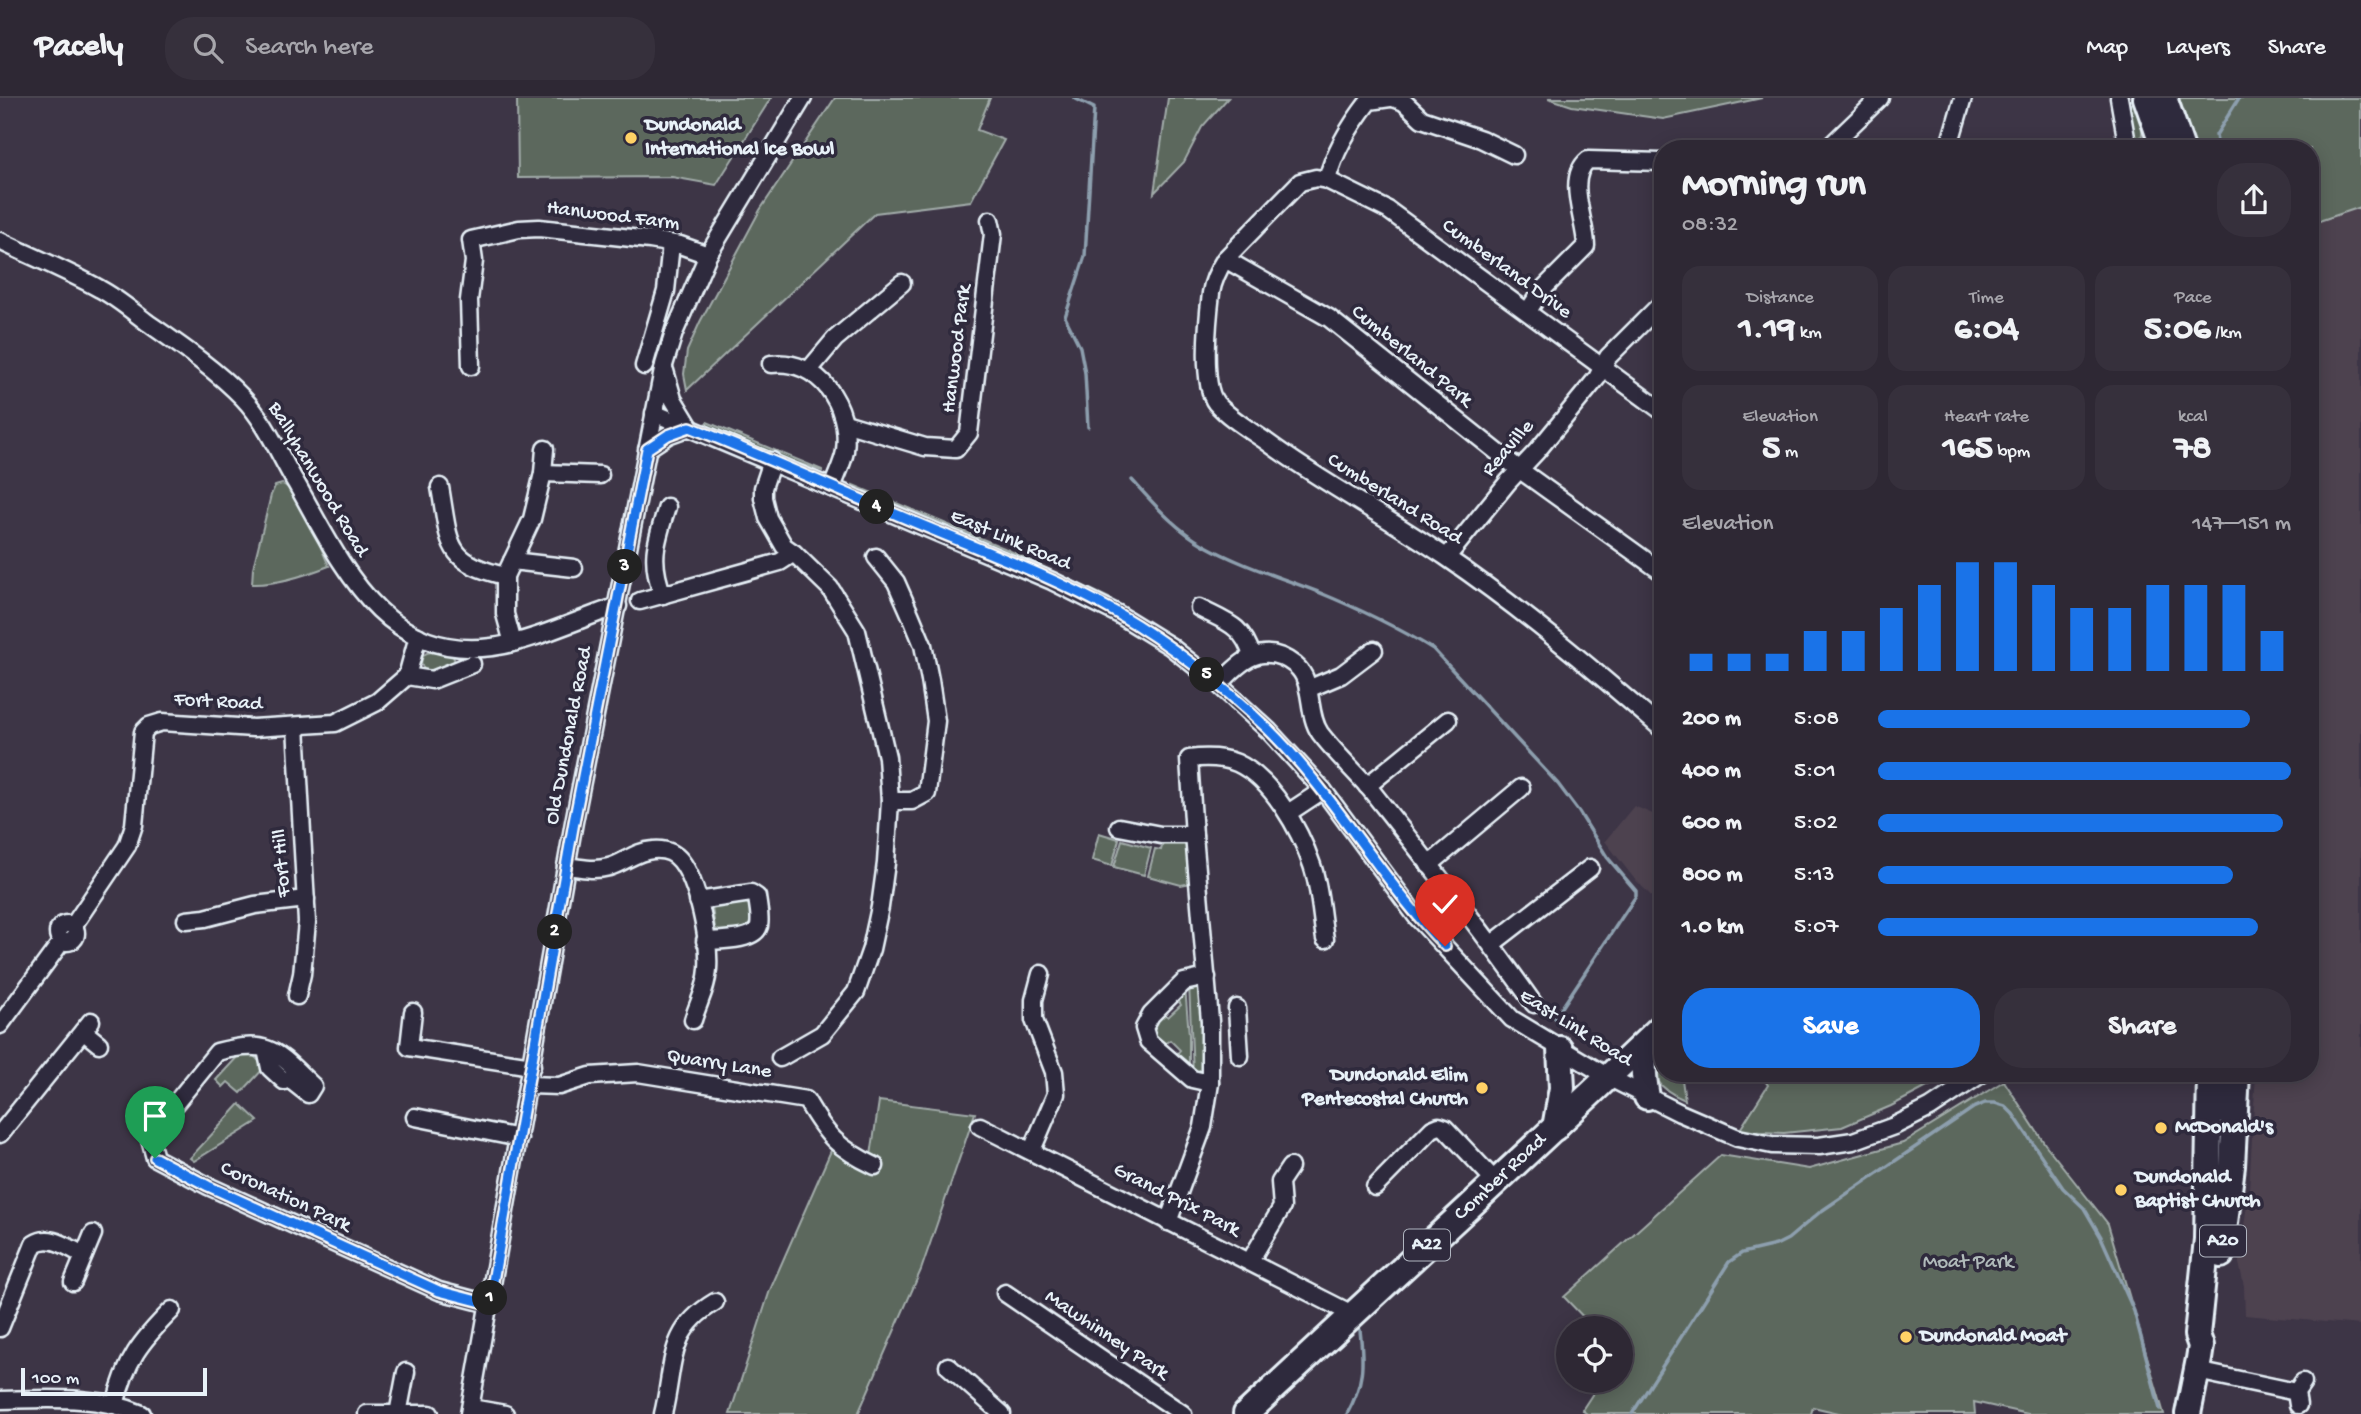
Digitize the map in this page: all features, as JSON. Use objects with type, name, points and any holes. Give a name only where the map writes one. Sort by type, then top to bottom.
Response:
[{"type":"highway","points":[[2146,98],[2157,140]]},
{"type":"highway","points":[[2164,98],[2179,140]]},
{"type":"highway","name":"Comber Road","points":[[1246,1414],[1654,1035]]},
{"type":"highway","name":"A22","points":[[1647,1097],[1642,1068],[1654,1038]]},
{"type":"highway","points":[[1555,1128],[1562,1088],[1560,1049]]},
{"type":"highway","name":"A20","points":[[2188,1414],[2201,1346],[2197,1335],[2207,1239],[2210,1082]]},
{"type":"highway","name":"A20","points":[[2201,1346],[2209,1336],[2218,1287],[2231,1166],[2236,1082]]},
{"type":"street","name":"Old Dundonald Road","points":[[470,1411],[566,866],[664,365],[674,333],[708,255],[803,98]]},
{"type":"street","points":[[1225,259],[1300,182],[1322,179],[1357,116],[1369,101],[1392,98],[1404,102],[1422,119],[1481,139],[1514,155]]},
{"type":"street","points":[[1836,140],[1880,98]]},
{"type":"street","points":[[1951,140],[1963,98]]},
{"type":"street","points":[[2119,98],[2127,140]]},
{"type":"street","points":[[1528,311],[1541,290],[1586,246],[1577,174],[1581,166],[1588,160],[1654,162]]},
{"type":"street","name":"Cumberland Drive","points":[[1322,179],[1388,210],[1654,405]]},
{"type":"street","name":"Hanwood Park","points":[[845,423],[925,447],[956,449],[969,433],[993,234],[990,220]]},
{"type":"street","points":[[466,223],[474,261],[469,313],[471,366]]},
{"type":"street","name":"Hanwood Farm","points":[[471,240],[519,229],[539,228],[624,236],[671,244],[708,255]]},
{"type":"street","name":"Ballyhanwood Road","points":[[0,241],[102,290],[198,358],[244,399],[272,438],[352,580],[378,611],[404,631],[442,645],[491,647],[513,643],[618,606]]},
{"type":"street","points":[[644,366],[666,291],[671,244]]},
{"type":"street","name":"Cumberland Park","points":[[1225,259],[1329,318],[1520,470],[1654,566]]},
{"type":"street","name":"Cumberland Road","points":[[1225,259],[1217,272],[1212,292],[1209,328],[1209,384],[1215,401],[1232,417],[1299,465],[1447,558],[1578,657],[1654,722]]},
{"type":"street","points":[[809,370],[835,340],[902,283]]},
{"type":"street","name":"Reaville","points":[[1447,558],[1507,482],[1597,378],[1608,357],[1654,311]]},
{"type":"street","points":[[771,364],[783,362],[809,370],[829,387],[844,417],[845,452],[832,488]]},
{"type":"street","points":[[647,449],[668,435],[690,427],[673,399],[664,365]]},
{"type":"street","name":"East Link Road","points":[[654,413],[1052,581],[1103,605],[1170,646],[1219,685],[1269,731],[1323,790],[1416,916],[1512,1019],[1647,1097],[1705,1126],[1738,1138],[1772,1146],[1811,1147],[1853,1141],[1894,1126],[1930,1108],[1969,1082]]},
{"type":"street","points":[[513,643],[505,614],[509,569],[533,519],[545,449]]},
{"type":"street","points":[[772,461],[763,488],[768,518],[783,546],[831,588],[857,631],[887,757],[890,801],[880,907],[872,949],[856,992],[822,1034],[780,1058]]},
{"type":"street","points":[[542,473],[600,475]]},
{"type":"street","points":[[440,487],[452,547],[463,561],[480,570],[574,568]]},
{"type":"street","points":[[663,595],[655,575],[654,549],[667,507]]},
{"type":"street","points":[[640,601],[780,562],[794,553]]},
{"type":"street","points":[[876,557],[896,582],[923,645],[936,721],[927,793],[912,801],[890,801]]},
{"type":"street","points":[[1199,608],[1236,627],[1245,637],[1252,656]]},
{"type":"street","points":[[418,636],[407,676],[432,680],[472,664]]},
{"type":"street","points":[[1308,689],[1341,675],[1374,650]]},
{"type":"street","points":[[1219,685],[1234,667],[1258,654],[1280,656],[1297,666],[1305,679],[1313,718],[1319,732],[1367,786],[1492,944],[1534,1004]]},
{"type":"street","name":"Fort Road","points":[[0,1025],[62,941],[59,929],[65,924],[73,926],[127,846],[137,803],[142,733],[149,726],[162,722],[253,728],[335,723],[377,702],[407,676]]},
{"type":"street","points":[[1367,786],[1448,720]]},
{"type":"street","name":"Fort Hill","points":[[296,726],[307,922],[297,996]]},
{"type":"street","points":[[1168,1222],[1203,1127],[1210,1083],[1207,977],[1189,759],[1220,758],[1238,764],[1269,788],[1288,813],[1311,864],[1319,895],[1325,939]]},
{"type":"street","points":[[1429,865],[1521,788]]},
{"type":"street","points":[[1288,813],[1323,790]]},
{"type":"street","points":[[1119,827],[1161,835],[1194,835]]},
{"type":"street","points":[[566,866],[590,870],[610,867],[639,853],[653,850],[667,850],[681,860],[698,901],[708,968],[704,991],[694,1020]]},
{"type":"street","points":[[1492,944],[1590,868]]},
{"type":"street","points":[[698,901],[751,893],[757,897],[759,925],[756,933],[748,937],[705,941]]},
{"type":"street","points":[[186,920],[255,905],[306,899]]},
{"type":"street","points":[[1032,1150],[1056,1094],[1054,1072],[1034,1020],[1034,1000],[1041,974]]},
{"type":"street","points":[[1207,977],[1184,982],[1151,1015],[1144,1028],[1148,1041],[1192,1079],[1210,1083]]},
{"type":"street","points":[[1237,1008],[1240,1056]]},
{"type":"street","points":[[413,1012],[409,1047],[532,1066]]},
{"type":"street","points":[[0,1134],[87,1026],[99,1044]]},
{"type":"street","points":[[1210,1031],[1239,1029]]},
{"type":"street","name":"Coronation Park","points":[[266,1049],[256,1046],[234,1047],[217,1052],[149,1136],[155,1158],[208,1186],[439,1291],[489,1304]]},
{"type":"street","name":"Quarry Lane","points":[[528,1085],[559,1086],[590,1076],[638,1073],[806,1100],[821,1126],[836,1144],[875,1166]]},
{"type":"street","points":[[2200,1082],[2201,1131],[2210,1157],[2219,1150],[2223,1082]]},
{"type":"street","points":[[415,1117],[519,1138]]},
{"type":"street","name":"Grand Prix Park","points":[[980,1126],[1352,1314]]},
{"type":"street","points":[[1376,1187],[1432,1129],[1439,1126],[1445,1128],[1496,1182]]},
{"type":"street","points":[[1250,1261],[1282,1207],[1280,1182],[1290,1167]]},
{"type":"street","points":[[73,1282],[93,1234]]},
{"type":"street","points":[[0,1328],[34,1244],[41,1240],[50,1240],[84,1255]]},
{"type":"street","name":"Mawhinney Park","points":[[1005,1293],[1184,1414]]},
{"type":"street","points":[[663,1414],[670,1387],[674,1349],[679,1337],[698,1312],[715,1302]]},
{"type":"street","points":[[115,1405],[134,1354],[145,1338],[172,1310]]},
{"type":"street","points":[[948,1366],[1002,1414]]},
{"type":"street","points":[[2197,1371],[2299,1393]]},
{"type":"street","points":[[398,1414],[406,1372]]},
{"type":"street","points":[[0,1400],[74,1399],[115,1405],[142,1414]]},
{"type":"street","points":[[470,1411],[505,1414]]},
{"type":"street","points":[[367,1413],[430,1414]]},
{"type":"shaded area","points":[[2361,207],[2361,1325],[2245,1315],[2244,1286],[2239,1263],[2249,1190],[2255,1082],[2319,1082],[2319,221]]},
{"type":"shaded area","points":[[1634,806],[1654,815],[1654,899],[1633,877],[1605,841]]},
{"type":"green space","name":"Dundonald International Ice Bowl","points":[[517,98],[771,98],[716,185],[672,177],[518,178]]},
{"type":"green space","points":[[835,98],[990,98],[977,130],[1004,140],[971,201],[875,213],[687,390],[684,374],[687,351],[700,322],[760,210]]},
{"type":"green space","points":[[1168,98],[1228,98],[1202,127],[1184,162],[1154,193]]},
{"type":"green space","points":[[1548,98],[1762,98],[1663,119],[1572,106]]},
{"type":"green space","points":[[2179,98],[2361,98],[2361,207],[2319,221],[2319,140],[2193,140]]},
{"type":"green space","points":[[2135,100],[2143,125],[2141,140],[2132,140],[2127,108]]},
{"type":"green space","points":[[707,422],[822,470],[822,471],[705,425]]},
{"type":"green space","points":[[282,484],[302,507],[329,566],[281,581],[252,584],[253,568],[271,495],[275,486]]},
{"type":"green space","points":[[853,487],[1004,548],[1111,599],[1110,602]]},
{"type":"green space","points":[[433,652],[453,656],[456,665],[436,673],[424,669],[421,664],[423,657]]},
{"type":"green space","points":[[1099,833],[1119,839],[1112,866],[1092,860]]},
{"type":"green space","points":[[1122,840],[1151,848],[1144,875],[1114,867]]},
{"type":"green space","points":[[1188,842],[1191,883],[1181,885],[1148,876],[1155,849],[1161,850],[1163,843]]},
{"type":"green space","points":[[745,900],[752,908],[752,924],[747,930],[722,933],[715,928],[712,908]]},
{"type":"green space","points":[[1189,984],[1200,985],[1203,1003],[1200,1004],[1203,1074],[1193,1073]]},
{"type":"green space","points":[[1185,987],[1189,1069],[1176,1055],[1180,1050],[1170,1040],[1164,1044],[1152,1034],[1152,1020],[1162,1012],[1168,1017],[1181,1005],[1177,998]]},
{"type":"green space","points":[[239,1055],[254,1056],[265,1067],[241,1093],[228,1082],[223,1087],[216,1080]]},
{"type":"green space","points":[[1659,1082],[1682,1082],[1685,1100],[1668,1091]]},
{"type":"green space","points":[[1766,1082],[1937,1082],[1842,1127],[1784,1133],[1739,1131],[1768,1085]]},
{"type":"green space","name":"Moat Park","points":[[2005,1082],[2045,1144],[2108,1224],[2164,1414],[2028,1414],[1974,1402],[1975,1414],[1843,1414],[1813,1407],[1811,1414],[1587,1414],[1582,1410],[1593,1393],[1633,1393],[1633,1316],[1582,1316],[1564,1297],[1721,1155],[1809,1169],[1903,1143]]},
{"type":"green space","points":[[879,1101],[975,1113],[921,1270],[858,1414],[730,1414],[770,1290],[833,1146],[869,1169]]},
{"type":"green space","points":[[240,1104],[258,1121],[194,1161],[190,1158]]},
{"type":"waterway","points":[[1074,98],[1094,108],[1085,256],[1065,317],[1080,347],[1085,373],[1088,427]]},
{"type":"waterway","points":[[2217,140],[2216,135],[2239,98]]},
{"type":"waterway","points":[[1132,480],[1174,524],[1193,539],[1246,565],[1347,605],[1433,649],[1558,784],[1607,857],[1636,891],[1636,896],[1555,1018]]},
{"type":"waterway","points":[[1632,1414],[1729,1262],[1742,1253],[1776,1245],[1788,1239],[1820,1212],[1973,1108],[1985,1103],[2005,1106],[2013,1114],[2063,1188],[2084,1208],[2101,1237],[2134,1311],[2160,1409]]},
{"type":"waterway","points":[[1347,1414],[1360,1383],[1360,1330]]},
{"type":"place","name":"Dundonald International Ice Bowl","points":[[631,138]]},
{"type":"place","name":"Dundonald Elim Pentecostal Church","points":[[1482,1088]]},
{"type":"place","name":"McDonald's","points":[[2161,1128]]},
{"type":"place","name":"Dundonald Baptist Church","points":[[2121,1190]]},
{"type":"place","name":"Dundonald Moat","points":[[1906,1337]]},
{"type":"route","points":[[155,1158],[208,1186],[439,1291],[489,1304],[574,822],[647,449],[668,435],[690,427],[1052,581],[1118,614],[1170,646],[1219,685],[1269,731],[1323,790],[1416,916],[1445,946]]}]
